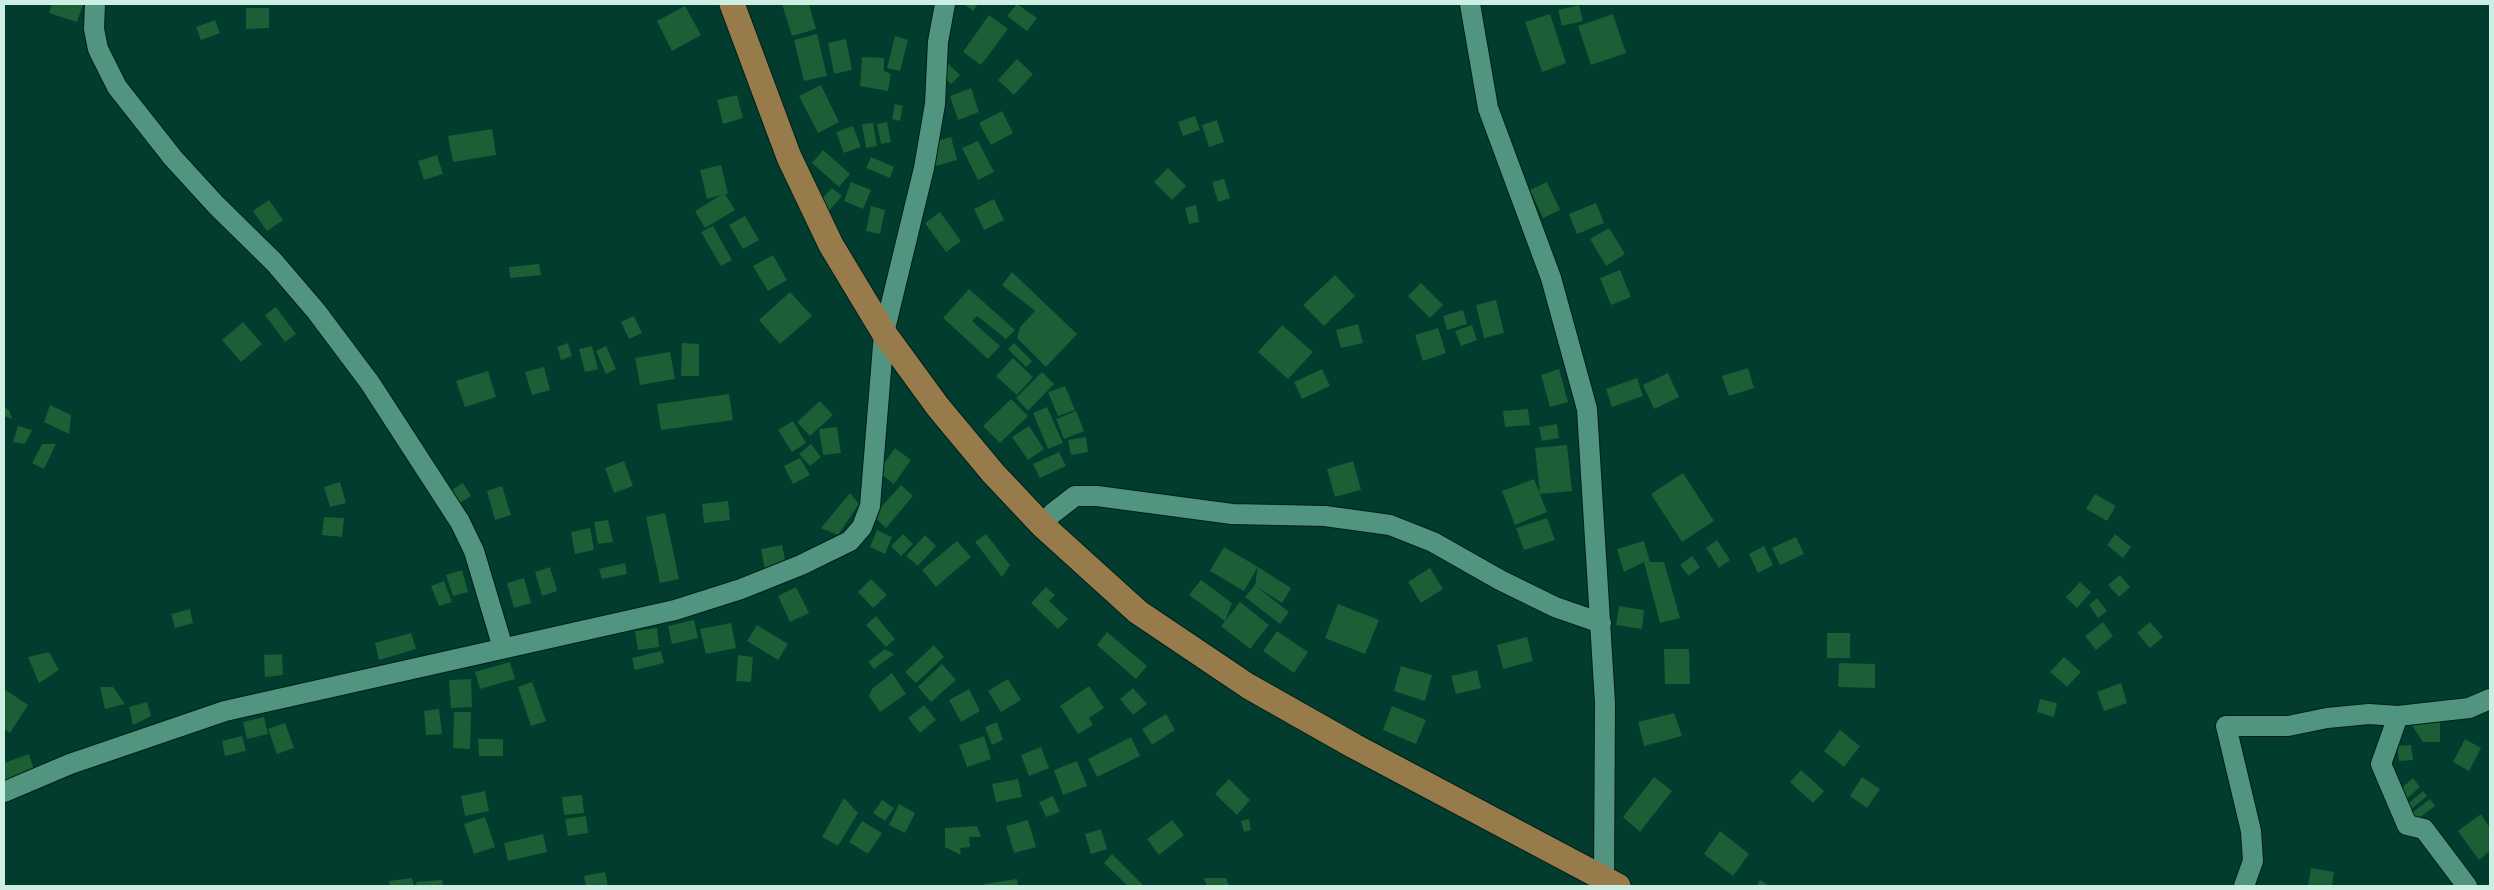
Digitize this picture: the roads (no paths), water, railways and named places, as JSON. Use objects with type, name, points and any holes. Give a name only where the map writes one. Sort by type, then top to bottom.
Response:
[{"type":"main road","points":[[732,4],[789,157],[831,245],[884,333],[938,407],[993,473],[1042,525],[1138,612],[1248,686],[1354,746],[1611,883]]},
{"type":"street","points":[[96,4],[94,29],[98,49],[117,87],[173,158],[216,205],[274,262],[316,311],[370,383],[460,522],[474,551],[503,648]]},
{"type":"street","points":[[4,792],[70,764],[225,711],[675,610],[742,589],[801,565],[850,541],[862,527],[870,506],[884,333],[924,168],[935,104],[938,42],[945,4]]},
{"type":"street","points":[[1470,4],[1488,108],[1551,278],[1587,409],[1601,623],[1611,883]]},
{"type":"street","points":[[1042,525],[1053,512],[1074,496],[1097,496],[1232,514],[1325,516],[1390,525],[1433,542],[1500,580],[1555,607],[1601,623]]},
{"type":"street","points":[[2244,886],[2253,861],[2251,831],[2226,726],[2288,726],[2327,718],[2369,714],[2398,716],[2469,708],[2490,699]]},
{"type":"street","points":[[2398,716],[2381,764],[2394,797],[2407,825],[2424,830],[2466,886]]}]
